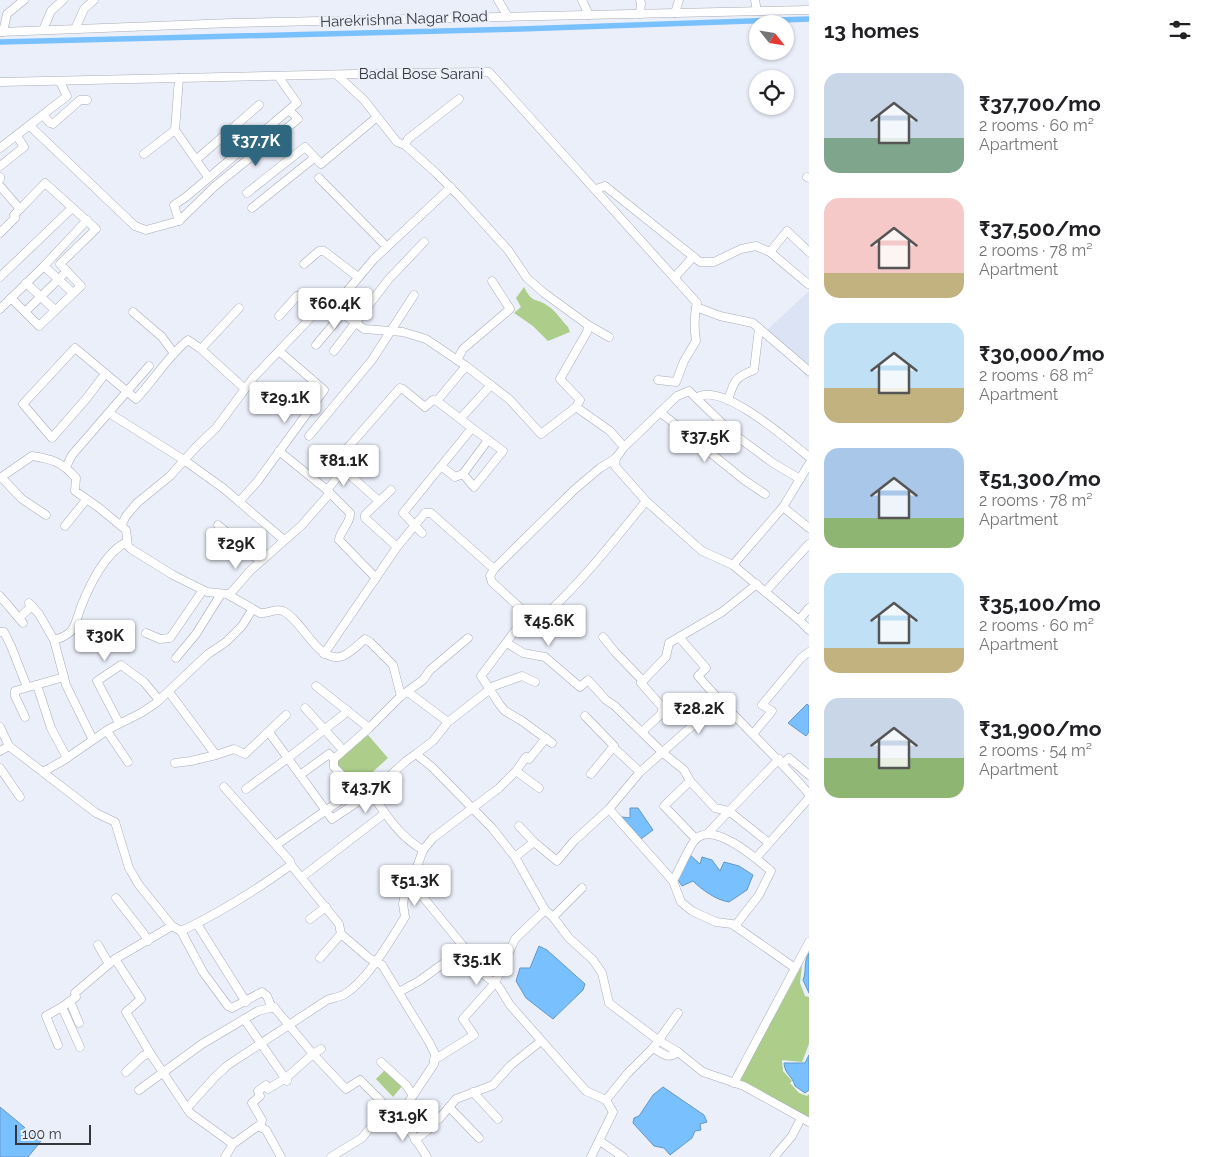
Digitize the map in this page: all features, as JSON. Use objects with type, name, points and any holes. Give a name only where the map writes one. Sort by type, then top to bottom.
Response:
[{"type":"street","points":[[1,32],[7,14],[24,0]]},
{"type":"street","points":[[42,30],[51,11],[63,0]]},
{"type":"street","points":[[75,29],[84,10],[94,0]]},
{"type":"street","points":[[498,0],[508,17]]},
{"type":"street","points":[[582,0],[589,15]]},
{"type":"street","points":[[640,0],[640,14]]},
{"type":"street","points":[[675,13],[679,0]]},
{"type":"street","points":[[755,0],[757,11]]},
{"type":"street","name":"Harekrishna Nagar Road","points":[[1,32],[232,23],[809,10]]},
{"type":"street","name":"Badal Bose Sarani","points":[[0,82],[489,72],[675,277],[697,303],[696,307]]},
{"type":"street","points":[[338,75],[364,100],[397,142],[404,145],[477,214],[508,250],[527,278],[544,294],[588,325],[609,337]]},
{"type":"street","points":[[179,221],[174,205],[186,198],[208,177],[298,102],[278,76]]},
{"type":"street","points":[[179,78],[175,130],[208,177]]},
{"type":"street","points":[[60,82],[74,106]]},
{"type":"street","points":[[0,148],[67,96]]},
{"type":"street","points":[[404,145],[408,139],[459,99]]},
{"type":"street","points":[[43,115],[53,124],[80,100],[87,100]]},
{"type":"street","points":[[197,159],[260,105]]},
{"type":"street","points":[[30,126],[135,226],[146,230],[179,221],[215,186],[298,119],[289,110]]},
{"type":"street","points":[[247,193],[305,147],[321,164],[377,118]]},
{"type":"street","points":[[144,154],[175,130]]},
{"type":"street","points":[[0,166],[24,146],[17,136]]},
{"type":"street","points":[[252,208],[314,158]]},
{"type":"street","points":[[319,178],[387,247]]},
{"type":"street","points":[[0,233],[15,218],[14,215],[45,183],[96,229],[60,264],[81,286],[39,326],[11,298]]},
{"type":"street","points":[[0,186],[20,209]]},
{"type":"street","points":[[596,189],[605,186],[700,262],[714,262],[742,249],[756,246],[770,252],[808,284]]},
{"type":"street","points":[[279,316],[296,296],[327,315],[358,277],[387,247],[451,188]]},
{"type":"street","points":[[0,277],[72,208]]},
{"type":"street","points":[[0,309],[87,220]]},
{"type":"street","points":[[770,252],[787,231],[809,252]]},
{"type":"street","points":[[334,351],[388,280],[424,242]]},
{"type":"street","points":[[304,264],[320,251],[324,251],[358,277]]},
{"type":"street","points":[[675,277],[694,257]]},
{"type":"street","points":[[44,266],[73,293]]},
{"type":"street","points":[[25,312],[67,272]]},
{"type":"street","points":[[456,360],[463,349],[510,309],[492,281]]},
{"type":"street","points":[[26,283],[55,310]]},
{"type":"street","points":[[310,436],[372,360],[414,295]]},
{"type":"street","points":[[334,307],[364,329],[403,332],[426,339],[466,366],[509,399],[541,434],[576,407],[580,400],[560,379],[587,332],[588,325]]},
{"type":"street","points":[[658,380],[676,382],[684,361],[696,341],[694,329],[696,307],[720,316],[753,323],[809,371]]},
{"type":"street","points":[[201,349],[239,308]]},
{"type":"street","points":[[121,526],[126,516],[137,503],[170,476],[216,428],[254,377],[319,310]]},
{"type":"street","points":[[133,312],[162,338],[173,352]]},
{"type":"street","points":[[316,345],[343,313]]},
{"type":"street","points":[[728,400],[735,380],[741,375],[754,370],[759,328]]},
{"type":"street","points":[[104,374],[86,399],[52,438],[23,404],[75,348],[104,374],[136,398],[150,384],[173,352],[188,340],[201,349],[245,389]]},
{"type":"street","points":[[239,502],[257,482],[324,390],[279,352]]},
{"type":"street","points":[[66,467],[72,455],[149,366]]},
{"type":"street","points":[[437,401],[466,366]]},
{"type":"street","points":[[460,419],[491,385]]},
{"type":"street","points":[[379,501],[344,469],[337,460],[398,390],[403,389],[425,406],[433,400],[437,401],[503,451],[474,487],[462,474]]},
{"type":"street","points":[[646,501],[615,540],[556,606],[541,619],[529,616],[492,582],[490,576],[494,569],[574,490],[600,468],[616,458],[624,447],[677,396],[689,391],[731,432],[800,479]]},
{"type":"street","points":[[696,398],[700,394],[712,394],[728,400],[756,416],[809,457]]},
{"type":"street","points":[[576,407],[610,431],[624,447]]},
{"type":"street","points":[[660,412],[744,480],[765,494]]},
{"type":"street","points":[[109,413],[184,460],[239,502],[284,540]]},
{"type":"street","points":[[422,533],[403,513],[472,428]]},
{"type":"street","points":[[441,466],[455,477],[462,474],[488,440]]},
{"type":"street","points":[[280,451],[328,492],[351,516],[340,532],[340,542],[376,578]]},
{"type":"street","points":[[46,515],[22,499],[1,477],[32,456],[56,461],[66,467],[76,478],[75,491],[121,526],[126,532],[128,546],[147,560],[204,590],[225,595],[262,614],[275,610],[286,613],[303,628],[324,654],[336,657],[344,655],[365,640],[370,642],[393,665],[404,694],[448,722]]},
{"type":"street","points":[[616,458],[615,466],[646,501],[702,551],[733,565],[809,630]]},
{"type":"street","points":[[733,565],[783,507],[809,464]]},
{"type":"street","points":[[176,658],[225,595],[250,570],[302,525],[344,469]]},
{"type":"street","points":[[391,490],[365,518],[397,547]]},
{"type":"street","points":[[65,526],[86,500]]},
{"type":"street","points":[[783,507],[809,528]]},
{"type":"street","points":[[324,654],[397,547],[425,513],[431,513],[494,569]]},
{"type":"street","points":[[218,525],[260,561]]},
{"type":"street","points":[[54,640],[65,636],[72,630],[87,591],[98,573],[119,545],[127,542]]},
{"type":"street","points":[[765,592],[809,544]]},
{"type":"street","points":[[642,732],[664,711],[664,708],[640,683],[666,657],[669,643],[722,612],[757,584]]},
{"type":"street","points":[[146,633],[160,639],[170,638],[204,590]]},
{"type":"street","points":[[0,596],[21,621],[31,604],[40,614],[54,640],[66,685],[93,740]]},
{"type":"street","points":[[799,620],[809,608]]},
{"type":"street","points":[[43,772],[119,723],[141,713],[159,700],[208,654],[226,642],[242,626],[252,610]]},
{"type":"street","points":[[187,1108],[222,1071],[327,1000],[343,995],[351,990],[376,961],[405,916],[405,894],[423,850],[433,838],[499,788],[516,771],[526,757],[529,760],[549,740],[505,711],[481,676],[482,672],[507,643],[521,623],[529,616]]},
{"type":"street","points":[[0,632],[4,632],[11,646],[26,687]]},
{"type":"street","points":[[603,637],[643,681]]},
{"type":"street","points":[[679,637],[706,668],[698,676],[752,734],[781,761],[809,794]]},
{"type":"street","points":[[356,789],[334,767],[334,759],[404,694],[423,680],[430,670],[468,638]]},
{"type":"street","points":[[507,643],[523,653],[545,657],[580,687],[588,680],[606,700],[616,706],[629,721],[684,770],[690,781],[715,808],[729,811],[770,843]]},
{"type":"street","points":[[752,734],[772,712],[762,705],[801,658],[809,652]]},
{"type":"street","points":[[119,723],[97,681],[121,665],[144,682],[159,700]]},
{"type":"street","points":[[267,733],[271,735],[332,819],[371,793],[406,761],[433,741],[448,722],[494,686],[522,676],[535,682]]},
{"type":"street","points":[[25,717],[15,692],[26,687],[64,677]]},
{"type":"street","points":[[37,684],[51,728],[67,758]]},
{"type":"street","points":[[316,686],[369,728]]},
{"type":"street","points":[[169,692],[216,754]]},
{"type":"street","points":[[519,826],[534,842],[557,861],[574,841],[609,809],[640,772],[692,726],[701,710],[715,696]]},
{"type":"street","points":[[305,708],[343,750]]},
{"type":"street","points":[[246,789],[324,730],[347,710]]},
{"type":"street","points":[[175,764],[234,749],[245,754],[286,715]]},
{"type":"street","points":[[585,716],[612,743],[613,747],[640,772]]},
{"type":"street","points":[[0,727],[9,746],[96,813],[115,822],[129,868],[139,885],[172,926],[181,931],[203,972],[221,998],[232,1008],[262,992],[267,996],[272,1008],[346,1089],[360,1080],[395,1115],[400,1115]]},
{"type":"street","points":[[107,731],[128,762]]},
{"type":"street","points":[[0,751],[9,746]]},
{"type":"street","points":[[591,774],[613,747]]},
{"type":"street","points":[[300,775],[329,754],[334,759]]},
{"type":"street","points":[[416,754],[432,767],[473,808],[515,856],[545,910],[553,917],[569,938],[593,960],[602,973],[609,1003],[703,1072],[744,1086],[809,1122]]},
{"type":"street","points":[[673,881],[696,839],[707,834],[781,761],[789,758],[809,774]]},
{"type":"street","points":[[0,768],[20,797]]},
{"type":"street","points":[[516,771],[539,788]]},
{"type":"street","points":[[690,781],[664,806],[696,839]]},
{"type":"street","points":[[276,845],[364,784],[384,814],[401,834],[423,850]]},
{"type":"street","points":[[224,787],[290,861],[291,865],[339,924],[341,934],[360,952],[382,965],[436,1054],[430,1071],[412,1094],[400,1115],[384,1124],[375,1125],[370,1128],[362,1138],[331,1157]]},
{"type":"street","points":[[756,858],[809,798]]},
{"type":"street","points":[[609,809],[673,881],[681,902],[692,911],[716,922],[732,924],[795,968]]},
{"type":"street","points":[[302,877],[384,814]]},
{"type":"street","points":[[707,834],[729,840],[756,858],[771,871],[759,895],[735,926]]},
{"type":"street","points":[[515,856],[534,842]]},
{"type":"street","points":[[181,931],[197,924],[261,887],[291,865]]},
{"type":"street","points":[[408,888],[423,897],[482,972],[499,987],[510,1005],[586,1091],[606,1100],[613,1112],[591,1157]]},
{"type":"street","points":[[553,917],[582,888]]},
{"type":"street","points":[[116,898],[148,941]]},
{"type":"street","points":[[310,920],[326,907]]},
{"type":"street","points":[[434,1060],[474,1035],[463,1018],[494,983],[515,939],[545,910]]},
{"type":"street","points":[[197,924],[246,1002]]},
{"type":"street","points":[[58,1045],[46,1016],[70,1001],[76,996],[74,993],[112,962],[172,926]]},
{"type":"street","points":[[320,958],[341,934]]},
{"type":"street","points":[[734,1083],[809,942]]},
{"type":"street","points":[[98,945],[141,1000],[126,1012],[150,1053],[187,1108],[199,1122],[233,1144]]},
{"type":"street","points":[[399,992],[419,981],[465,948]]},
{"type":"street","points":[[70,1001],[79,1023]]},
{"type":"street","points":[[62,1007],[80,1047]]},
{"type":"street","points":[[139,1090],[202,1044],[258,1011],[272,1008]]},
{"type":"street","points":[[606,1100],[627,1074],[653,1048],[678,1013]]},
{"type":"street","points":[[244,1019],[287,1081]]},
{"type":"street","points":[[415,1140],[428,1130],[431,1124],[439,1119],[456,1099],[493,1085],[511,1065],[541,1041]]},
{"type":"street","points":[[653,1048],[668,1057],[678,1052]]},
{"type":"street","points":[[260,1127],[262,1120],[252,1102],[260,1096],[258,1091],[266,1085],[268,1089],[287,1081],[313,1054],[321,1049]]},
{"type":"street","points":[[126,1072],[143,1056],[150,1053]]},
{"type":"street","points":[[380,1062],[406,1085],[412,1094]]},
{"type":"street","points":[[473,1092],[498,1119]]},
{"type":"street","points":[[449,1107],[478,1138]]},
{"type":"street","points":[[400,1115],[427,1157]]},
{"type":"street","points":[[774,1157],[792,1136],[801,1118]]},
{"type":"street","points":[[226,1157],[233,1144],[258,1126],[266,1130],[282,1157]]},
{"type":"street","points":[[600,1141],[623,1157]]},
{"type":"shaded area","points":[[809,291],[809,379],[766,331]]},
{"type":"green space","points":[[524,287],[532,299],[544,303],[554,311],[570,332],[548,341],[533,326],[514,313],[521,307],[516,298]]},
{"type":"green space","points":[[368,735],[388,758],[355,788],[332,766]]},
{"type":"green space","points":[[802,965],[800,983],[805,996],[809,997],[809,1044],[802,1062],[782,1060],[783,1071],[792,1081],[790,1083],[799,1093],[807,1096],[809,1094],[809,1117],[761,1093],[730,1082],[736,1069],[773,1019]]},
{"type":"green space","points":[[386,1069],[403,1085],[393,1097],[376,1079]]},
{"type":"water","points":[[807,704],[809,706],[809,732],[806,736],[788,723]]},
{"type":"water","points":[[630,808],[638,808],[653,830],[641,839],[622,817],[630,818]]},
{"type":"water","points":[[689,854],[700,864],[702,857],[712,860],[720,871],[724,862],[739,866],[753,875],[747,890],[729,902],[710,894],[693,881],[682,886],[674,874]]},
{"type":"water","points":[[539,946],[547,950],[585,984],[583,990],[553,1019],[526,998],[516,981],[520,968],[530,968]]},
{"type":"water","points":[[809,953],[809,993],[803,980]]},
{"type":"water","points":[[809,1055],[809,1090],[805,1093],[795,1086],[784,1063],[805,1063]]},
{"type":"water","points":[[663,1087],[704,1115],[707,1122],[700,1124],[701,1130],[695,1131],[692,1138],[670,1155],[664,1148],[654,1146],[633,1123],[634,1118],[639,1116],[653,1095]]},
{"type":"water","points":[[0,1107],[41,1141],[28,1157],[0,1157]]},
{"type":"waterway","points":[[0,42],[520,29],[809,19]]}]
